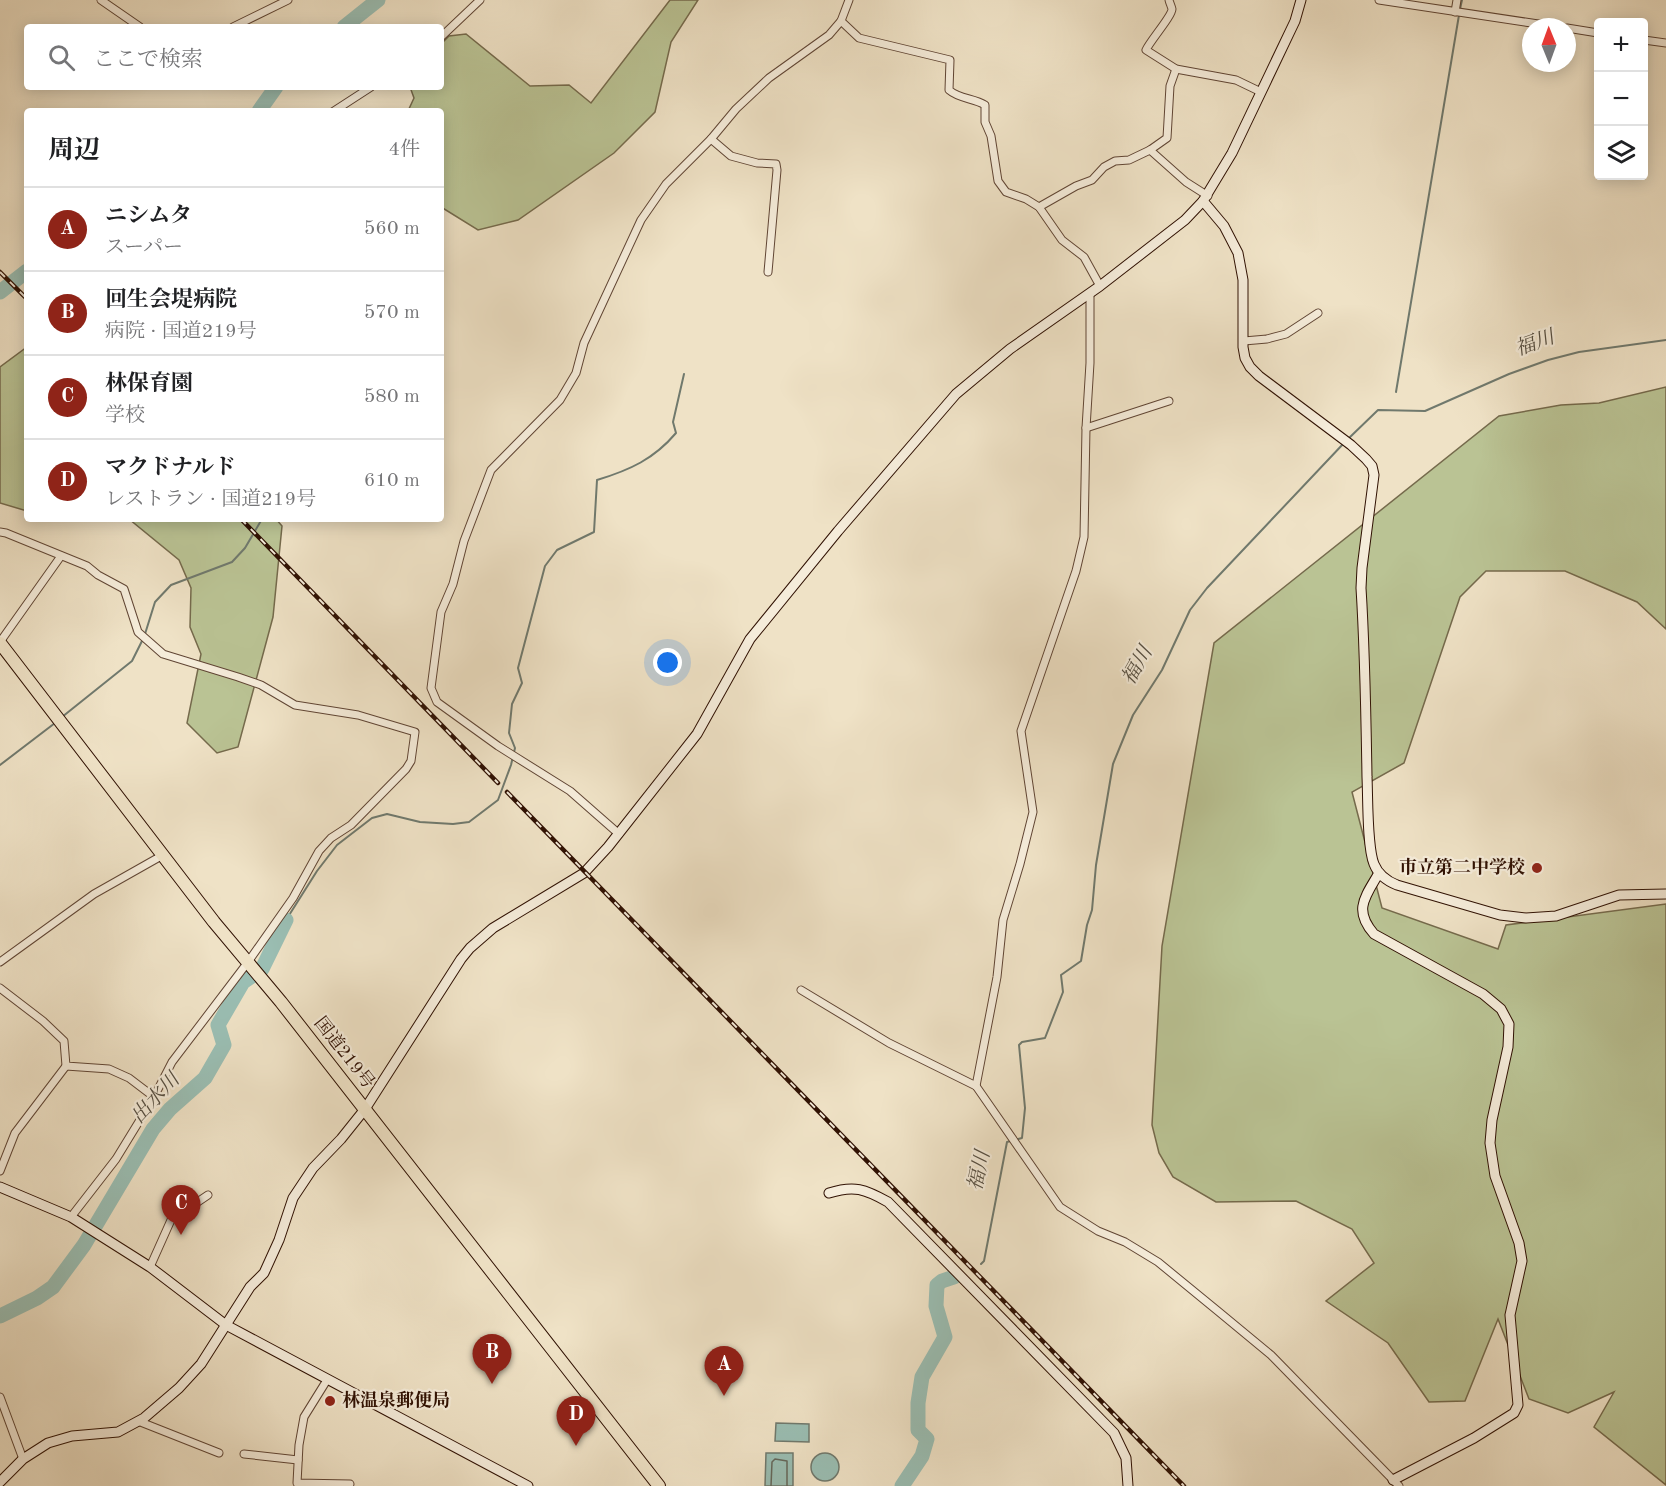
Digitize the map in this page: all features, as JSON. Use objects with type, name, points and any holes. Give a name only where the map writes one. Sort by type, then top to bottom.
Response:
[{"type":"highway","name":"国道219号","points":[[0,642],[163,855],[521,1307],[659,1486]]},
{"type":"street","points":[[101,0],[136,24]]},
{"type":"street","points":[[239,24],[288,0]]},
{"type":"street","points":[[444,34],[480,0]]},
{"type":"street","points":[[619,834],[570,791],[498,746],[437,702],[431,688],[441,612],[453,584],[468,531],[491,470],[560,400],[576,374],[584,343],[641,220],[666,184],[711,139],[735,110],[769,78],[819,43],[841,21],[849,0]]},
{"type":"street","points":[[1169,0],[1172,9],[1170,16],[1146,50],[1176,69],[1236,80],[1261,92]]},
{"type":"street","points":[[0,1482],[23,1459],[48,1443],[72,1436],[117,1432],[138,1421],[179,1388],[201,1364],[250,1287],[264,1273],[279,1240],[293,1198],[313,1168],[341,1139],[365,1109],[453,970],[470,948],[494,928],[584,873],[619,834],[697,734],[750,639],[956,394],[1010,349],[1100,286],[1185,220],[1205,199],[1232,153],[1295,21],[1300,0]]},
{"type":"street","points":[[1379,0],[1522,22]]},
{"type":"street","points":[[1455,12],[1458,0]]},
{"type":"street","points":[[841,21],[859,38],[950,60],[949,90],[954,95],[985,105],[985,122],[990,136],[998,181],[1006,192],[1026,199],[1039,207],[1062,240],[1084,257],[1100,286]]},
{"type":"street","points":[[1576,29],[1594,32]]},
{"type":"street","points":[[1648,41],[1666,43]]},
{"type":"street","points":[[1039,207],[1076,186],[1092,180],[1104,166],[1115,161],[1129,160],[1150,150],[1167,138],[1170,86],[1176,69]]},
{"type":"street","points":[[339,108],[366,90]]},
{"type":"street","points":[[711,139],[731,156],[757,163],[776,164],[768,273]]},
{"type":"street","points":[[1150,150],[1205,199],[1224,226],[1238,254],[1243,280],[1245,358],[1250,367],[1351,445],[1372,466],[1374,475],[1361,588],[1368,814],[1371,852],[1379,873],[1397,885],[1500,915],[1526,918],[1556,916],[1619,895],[1666,894]]},
{"type":"street","points":[[976,1086],[997,977],[1003,920],[1033,812],[1021,731],[1076,571],[1084,537],[1090,293]]},
{"type":"street","points":[[1244,340],[1268,339],[1286,334],[1318,313]]},
{"type":"street","points":[[1086,428],[1169,401]]},
{"type":"street","points":[[0,532],[87,566],[98,575],[124,589],[138,632],[163,654],[238,676],[295,705],[358,715],[415,732],[411,761],[406,769],[351,825],[331,838],[319,851],[294,897],[172,1062],[116,1159],[70,1217]]},
{"type":"street","points":[[0,642],[61,556]]},
{"type":"street","points":[[0,962],[94,894],[163,855]]},
{"type":"street","points":[[801,990],[888,1043],[976,1086],[1060,1207],[1098,1231],[1125,1242],[1158,1262],[1271,1354],[1396,1483],[1514,1413],[1518,1404],[1510,1315],[1522,1261],[1519,1243],[1494,1176],[1490,1143],[1492,1120],[1508,1047],[1509,1024],[1506,1016],[1494,1001],[1374,934],[1362,916],[1362,902],[1379,873]]},
{"type":"street","points":[[0,988],[43,1021],[64,1041],[66,1066],[15,1133],[0,1171]]},
{"type":"street","points":[[66,1066],[109,1070],[129,1078],[154,1096]]},
{"type":"street","points":[[0,1187],[70,1217],[150,1267],[226,1325],[528,1486]]},
{"type":"street","points":[[829,1193],[843,1188],[855,1189],[868,1191],[888,1202],[1114,1433],[1126,1458],[1128,1486]]},
{"type":"street","points":[[150,1267],[171,1220],[208,1195]]},
{"type":"street","points":[[327,1380],[304,1417],[297,1483],[350,1484]]},
{"type":"street","points":[[0,1397],[23,1459]]},
{"type":"street","points":[[138,1421],[219,1453]]},
{"type":"street","points":[[244,1454],[298,1460]]},
{"type":"green space","points":[[670,0],[698,0],[671,42],[655,112],[614,153],[518,220],[478,230],[444,209],[444,108],[409,108],[414,98],[411,90],[444,90],[444,41],[449,36],[466,34],[530,86],[569,85],[591,103]]},
{"type":"green space","points":[[24,349],[24,510],[0,503],[0,367]]},
{"type":"green space","points":[[1666,387],[1666,629],[1637,602],[1565,571],[1486,571],[1460,597],[1404,763],[1352,792],[1382,908],[1498,949],[1506,925],[1666,904],[1666,1485],[1594,1427],[1614,1392],[1568,1413],[1529,1399],[1498,1319],[1465,1401],[1429,1402],[1388,1343],[1326,1301],[1374,1263],[1352,1229],[1296,1201],[1216,1202],[1173,1177],[1159,1153],[1152,1125],[1162,946],[1214,643],[1499,416],[1561,405],[1599,403]]},
{"type":"green space","points":[[133,522],[279,522],[282,526],[273,617],[238,747],[217,753],[187,723],[201,654],[190,627],[191,588],[179,560]]},
{"type":"water","points":[[776,1423],[809,1424],[809,1442],[775,1441]]},
{"type":"water","points":[[766,1453],[793,1453],[793,1486],[765,1486]]},
{"type":"water","points":[[825,1453],[835,1457],[839,1467],[835,1477],[825,1481],[815,1477],[811,1467],[815,1457]]},
{"type":"waterway","points":[[348,24],[378,0]]},
{"type":"waterway","points":[[1460,9],[1462,0]]},
{"type":"waterway","points":[[1396,392],[1459,15]]},
{"type":"waterway","points":[[261,108],[274,90]]},
{"type":"waterway","points":[[0,292],[24,273]]},
{"type":"waterway","name":"福川","points":[[1348,439],[1378,410],[1425,411],[1509,374],[1548,360],[1579,352],[1666,340]]},
{"type":"waterway","points":[[286,920],[317,871],[337,845],[372,818],[387,814],[420,822],[453,824],[469,822],[498,800],[515,748],[509,733],[512,704],[522,683],[518,668],[545,566],[557,550],[594,532],[597,480],[620,472],[650,457],[676,433],[673,422],[684,374]]},
{"type":"waterway","name":"福川","points":[[981,1264],[984,1261],[1007,1142],[1022,1138],[1025,1108],[1019,1045],[1022,1042],[1045,1038],[1063,992],[1061,975],[1081,961],[1092,910],[1096,865],[1113,764],[1133,715],[1162,670],[1190,610],[1207,588],[1344,443]]},
{"type":"waterway","points":[[145,634],[155,602],[171,585],[232,562],[245,548],[260,522]]},
{"type":"waterway","points":[[62,717],[132,661],[143,639]]},
{"type":"waterway","points":[[0,765],[55,723]]},
{"type":"waterway","name":"出水川","points":[[0,1316],[37,1298],[53,1287],[84,1245],[153,1129],[170,1109],[205,1078],[224,1045],[218,1025],[243,982],[262,969],[286,920]]},
{"type":"waterway","name":"福川","points":[[902,1486],[922,1456],[927,1439],[918,1430],[918,1403],[922,1377],[945,1337],[936,1306],[937,1285],[954,1277]]},
{"type":"railway","points":[[0,272],[24,296]]},
{"type":"railway","points":[[244,522],[498,783]]},
{"type":"railway","points":[[507,792],[1184,1486]]},
{"type":"place","name":"市立第二中学校","points":[[1537,868]]},
{"type":"place","name":"林保育園","points":[[181,1235]]},
{"type":"place","name":"回生会堤病院","points":[[492,1384]]},
{"type":"place","name":"ニシムタ","points":[[724,1396]]},
{"type":"place","name":"林温泉郵便局","points":[[330,1401]]},
{"type":"place","name":"マクドナルド","points":[[576,1446]]}]
